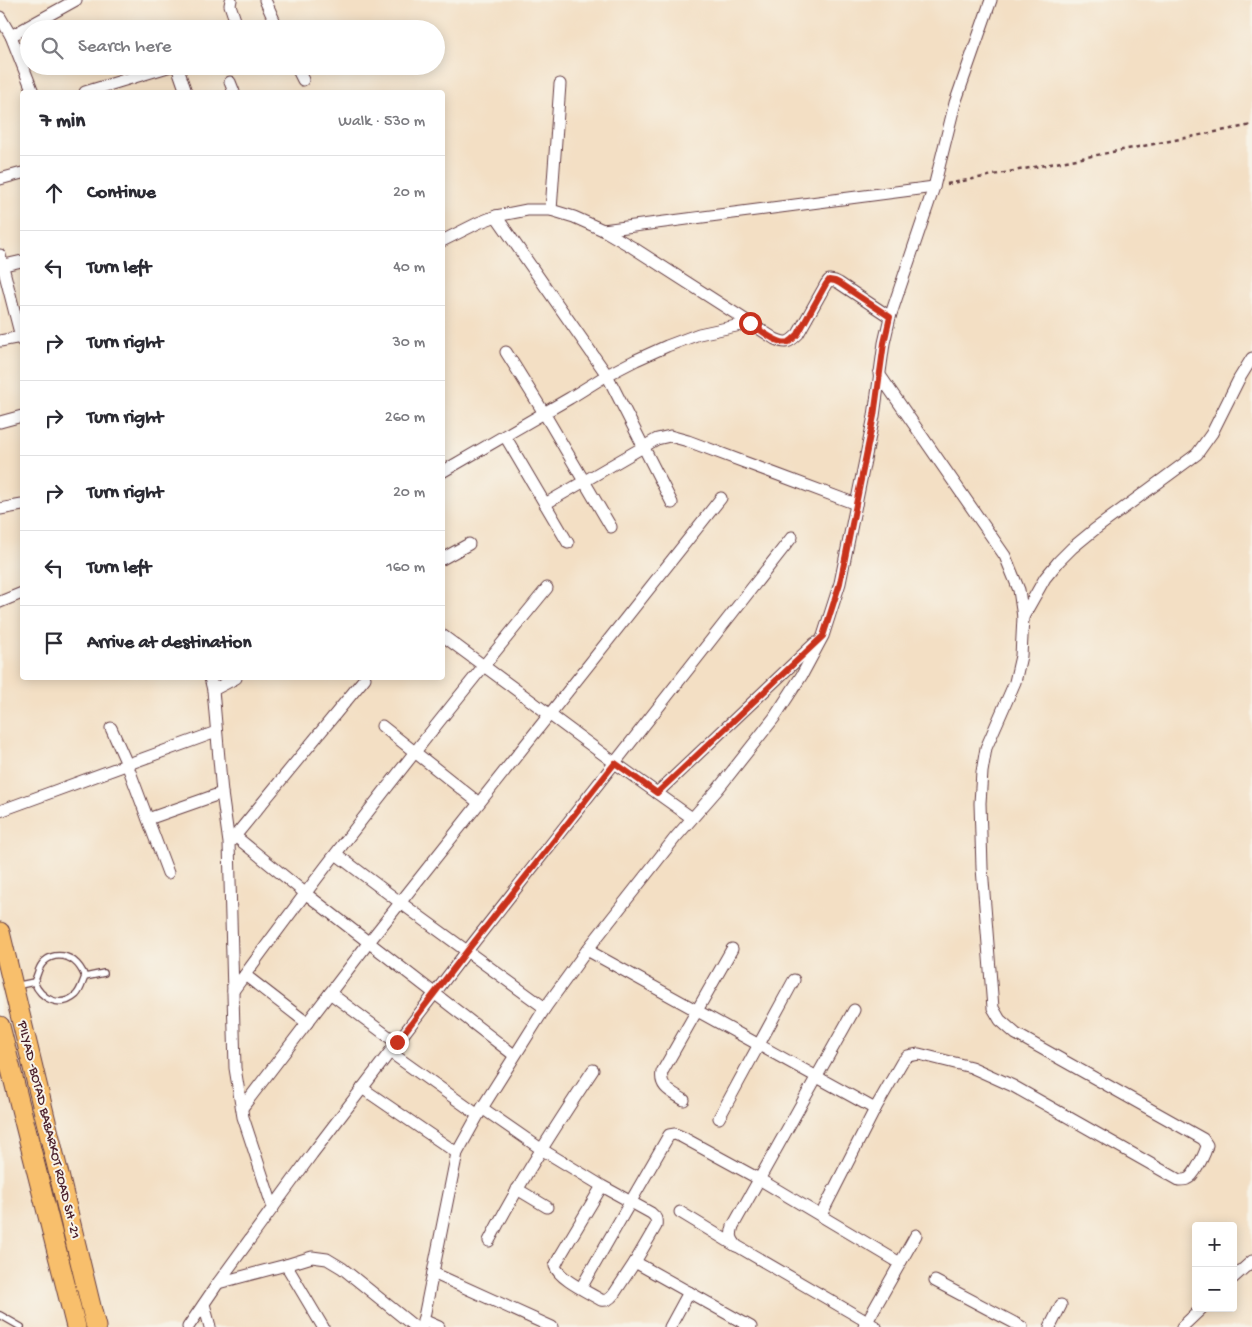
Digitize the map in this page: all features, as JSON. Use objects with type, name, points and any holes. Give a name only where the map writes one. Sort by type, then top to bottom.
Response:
[{"type":"main road","name":"PILYAD -BOTAD BABARKOT ROAD SH -21","points":[[0,932],[96,1327]]},
{"type":"main road","name":"PILYAD -BOTAD BABARKOT ROAD SH -21","points":[[0,1026],[76,1327]]},
{"type":"street","points":[[40,20],[76,0]]},
{"type":"street","points":[[231,0],[230,4],[235,20]]},
{"type":"street","points":[[265,0],[274,20]]},
{"type":"street","points":[[420,1325],[433,1273],[457,1153],[480,1111],[545,1008],[587,950],[675,838],[718,789],[774,718],[802,675],[823,636],[840,583],[874,416],[884,343],[890,317],[934,187],[955,103],[991,0]]},
{"type":"street","points":[[0,17],[11,36],[20,59]]},
{"type":"street","points":[[11,36],[20,31]]},
{"type":"street","points":[[26,75],[32,90]]},
{"type":"street","points":[[92,90],[141,75]]},
{"type":"street","points":[[180,75],[185,90]]},
{"type":"street","points":[[300,75],[303,80]]},
{"type":"street","points":[[551,210],[560,84]]},
{"type":"street","points":[[0,179],[20,174]]},
{"type":"street","points":[[603,230],[934,187]]},
{"type":"street","points":[[445,240],[496,216],[527,210],[551,210],[574,217],[603,230],[782,342],[787,343],[793,340],[798,334],[829,280],[839,283],[890,317]]},
{"type":"street","points":[[496,216],[607,375],[672,502]]},
{"type":"street","points":[[20,262],[1,262],[20,332]]},
{"type":"street","points":[[445,470],[607,375],[636,360],[699,334],[750,323]]},
{"type":"street","points":[[0,341],[20,339]]},
{"type":"street","points":[[506,352],[611,527]]},
{"type":"street","points":[[1023,618],[1046,578],[1072,548],[1197,454],[1212,433],[1235,386],[1252,358]]},
{"type":"street","points":[[821,1215],[875,1109],[902,1062],[908,1056],[919,1054],[971,1067],[993,1076],[1179,1180],[1186,1180],[1191,1176],[1206,1151],[1207,1145],[1203,1139],[1016,1034],[1000,1020],[993,1008],[982,868],[980,804],[986,748],[1015,682],[1020,656],[1023,618],[1019,590],[1005,556],[879,374]]},
{"type":"street","points":[[0,422],[20,417]]},
{"type":"street","points":[[505,436],[568,543]]},
{"type":"street","points":[[545,504],[644,446],[657,439],[670,436],[856,504]]},
{"type":"street","points":[[242,1108],[369,942],[721,498]]},
{"type":"street","points":[[0,509],[20,505]]},
{"type":"street","points":[[188,1327],[218,1283],[362,1088],[467,951],[792,537]]},
{"type":"street","points":[[445,557],[469,544]]},
{"type":"street","points":[[233,991],[305,893],[547,588]]},
{"type":"street","points":[[0,602],[20,594]]},
{"type":"street","points":[[657,793],[823,636]]},
{"type":"street","points":[[445,637],[692,818]]},
{"type":"street","points":[[211,680],[214,690],[222,793],[232,839],[235,1068],[243,1117],[273,1208]]},
{"type":"street","points":[[214,690],[232,680]]},
{"type":"street","points":[[232,839],[363,680]]},
{"type":"street","points":[[382,726],[479,803]]},
{"type":"street","points":[[111,728],[127,764],[168,873]]},
{"type":"street","points":[[0,811],[216,732]]},
{"type":"street","points":[[148,819],[222,793]]},
{"type":"street","points":[[232,839],[369,942],[514,1055]]},
{"type":"street","points":[[336,854],[545,1008]]},
{"type":"street","points":[[684,1100],[663,1085],[661,1079],[662,1072],[732,949]]},
{"type":"street","points":[[587,950],[875,1109]]},
{"type":"street","points":[[244,976],[307,1023]]},
{"type":"street","points":[[720,1118],[794,980]]},
{"type":"street","points":[[330,993],[394,1047],[480,1111],[540,1149],[656,1217],[656,1226],[635,1262],[614,1294],[606,1300],[601,1300],[564,1277],[557,1271],[555,1266],[602,1186]]},
{"type":"street","points":[[737,1246],[732,1241],[733,1226],[854,1010]]},
{"type":"street","points":[[489,1240],[540,1149],[592,1070]]},
{"type":"street","points":[[362,1088],[457,1153]]},
{"type":"street","points":[[582,1288],[669,1135],[675,1134],[759,1179],[900,1263]]},
{"type":"street","points":[[517,1189],[547,1207]]},
{"type":"street","points":[[680,1212],[869,1325],[916,1235]]},
{"type":"street","points":[[218,1283],[286,1266],[312,1257],[326,1259],[342,1268],[420,1325],[439,1327]]},
{"type":"street","points":[[1237,1274],[1252,1261]]},
{"type":"street","points":[[635,1262],[751,1327]]},
{"type":"street","points":[[286,1266],[323,1327]]},
{"type":"street","points":[[433,1273],[552,1327]]},
{"type":"street","points":[[935,1281],[1022,1327]]},
{"type":"street","points":[[670,1327],[689,1292]]},
{"type":"street","points":[[204,1304],[210,1327]]},
{"type":"street","points":[[1050,1327],[1060,1305]]},
{"type":"street","points":[[1182,1327],[1198,1312]]},
{"type":"lane","points":[[62,955],[73,959],[85,977],[81,988],[76,994],[69,999],[60,1001],[51,1000],[44,996],[34,982],[42,964],[51,957],[62,955]]},
{"type":"lane","points":[[85,977],[104,973]]},
{"type":"lane","points":[[13,986],[34,982]]},
{"type":"lane","points":[[0,1315],[21,1327]]},
{"type":"path","points":[[934,187],[1252,125]]},
{"type":"route","points":[[397,1042],[615,763],[657,793],[823,636],[840,583],[874,416],[884,343],[890,317],[839,283],[829,280],[793,340],[787,343],[782,342],[750,323]]}]
